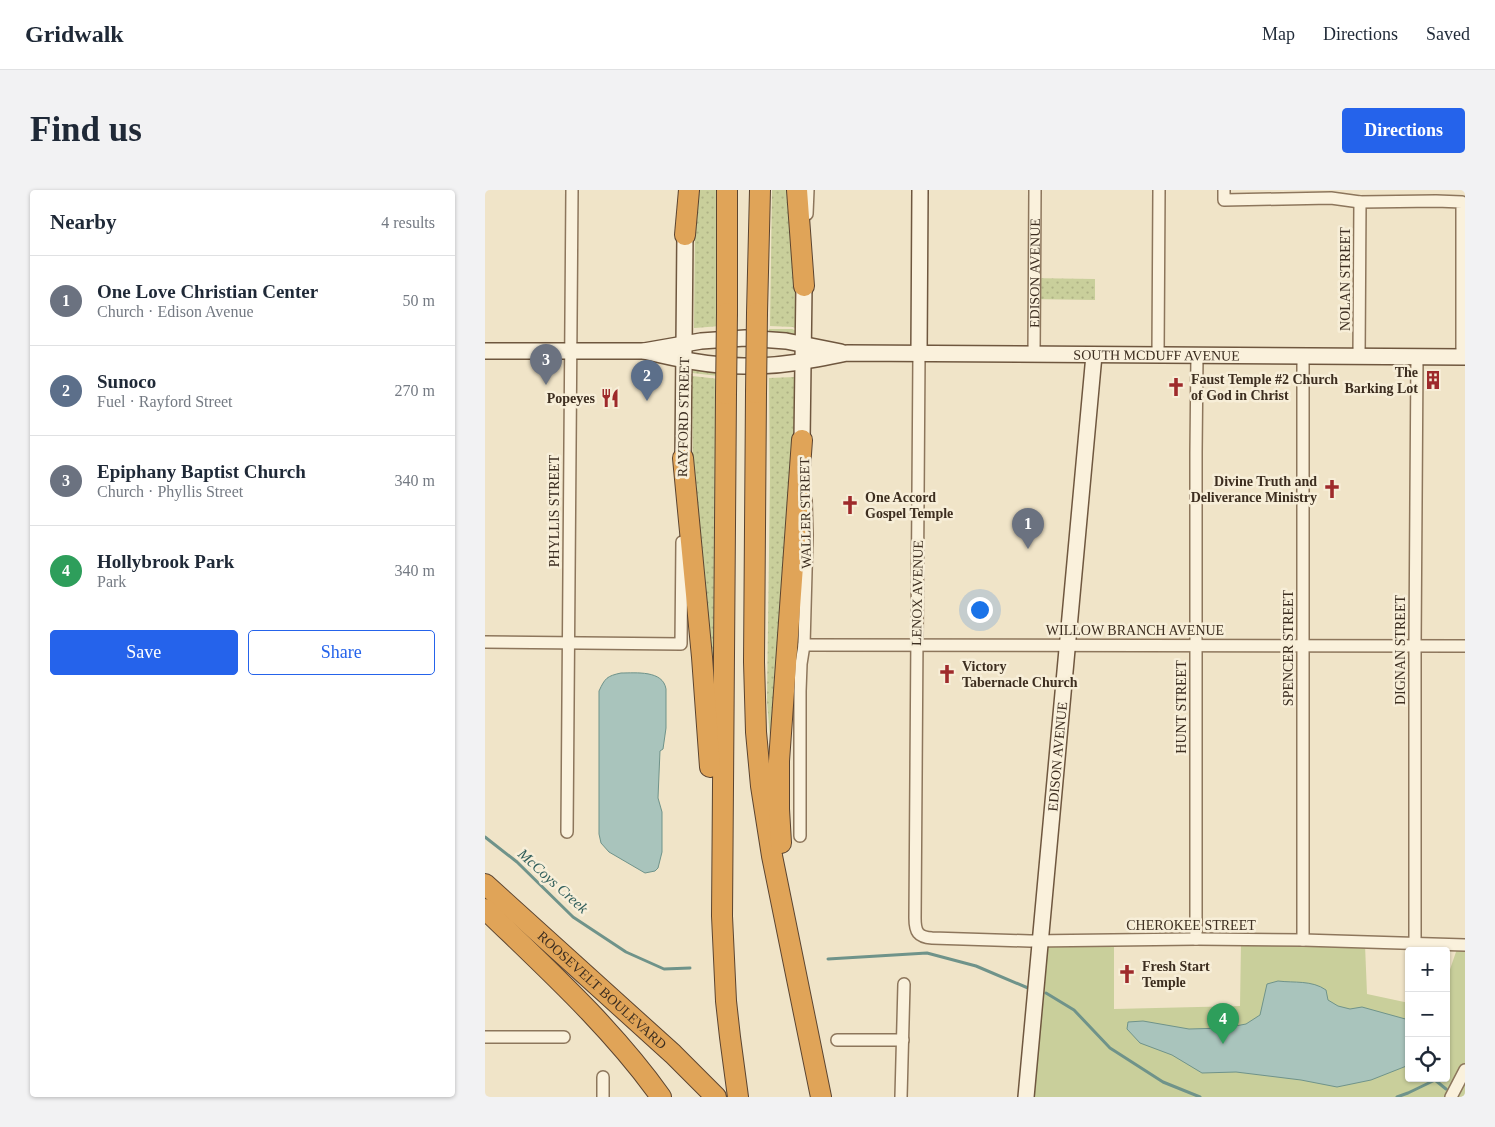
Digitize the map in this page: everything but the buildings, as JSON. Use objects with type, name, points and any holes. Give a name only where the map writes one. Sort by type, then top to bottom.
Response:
[{"type":"highway","points":[[685,235],[689,190]]},
{"type":"highway","points":[[727,190],[721,849],[726,1001],[738,1097]]},
{"type":"highway","points":[[760,190],[754,662],[756,732],[766,819],[821,1097]]},
{"type":"highway","points":[[797,190],[804,286]]},
{"type":"highway","points":[[793,957],[781,842],[779,761],[803,440]]},
{"type":"highway","points":[[683,458],[702,657],[711,800],[721,849]]},
{"type":"highway","name":"ROOSEVELT BOULEVARD","points":[[485,884],[673,1054],[716,1097]]},
{"type":"highway","name":"ROOSEVELT BOULEVARD","points":[[485,909],[549,970],[597,1020],[661,1097]]},
{"type":"main road","name":"LENOX AVENUE","points":[[919,354],[920,190]]},
{"type":"main road","name":"RAYFORD STREET","points":[[683,458],[685,235]]},
{"type":"main road","name":"WALLER STREET","points":[[803,440],[804,286]]},
{"type":"main road","name":"SOUTH MCDUFF AVENUE","points":[[485,351],[644,351],[684,343],[745,338],[804,344],[847,353],[1463,357]]},
{"type":"main road","name":"SOUTH MCDUFF AVENUE","points":[[644,351],[684,361],[744,366],[769,366],[804,362],[847,353]]},
{"type":"main road","name":"EDISON AVENUE","points":[[1026,1097],[1094,356]]},
{"type":"street","name":"PHYLLIS STREET","points":[[567,832],[572,190]]},
{"type":"street","name":"RAYFORD STREET","points":[[684,190],[685,235]]},
{"type":"street","name":"WALLER STREET","points":[[804,286],[808,190]]},
{"type":"street","name":"EDISON AVENUE","points":[[1034,355],[1035,190]]},
{"type":"street","points":[[1158,355],[1159,190]]},
{"type":"street","points":[[1224,195],[1331,194],[1361,202],[1436,195],[1462,202],[1463,357]]},
{"type":"street","name":"NOLAN STREET","points":[[1359,357],[1361,202]]},
{"type":"street","name":"LENOX AVENUE","points":[[919,354],[915,918],[915,928],[919,934]]},
{"type":"street","name":"HUNT STREET","points":[[1196,939],[1197,356]]},
{"type":"street","name":"SPENCER STREET","points":[[1303,356],[1303,940]]},
{"type":"street","name":"DIGNAN STREET","points":[[1415,943],[1417,357]]},
{"type":"street","name":"WALLER STREET","points":[[800,836],[799,691],[804,645],[807,535],[803,440]]},
{"type":"street","name":"RAYFORD STREET","points":[[569,643],[681,644],[683,458]]},
{"type":"street","points":[[485,642],[569,643]]},
{"type":"street","name":"WILLOW BRANCH AVENUE","points":[[804,645],[1465,646]]},
{"type":"street","name":"CHEROKEE STREET","points":[[919,934],[925,938],[1040,941],[1303,940],[1465,945]]},
{"type":"street","points":[[901,1097],[904,984]]},
{"type":"street","points":[[485,1038],[564,1037]]},
{"type":"street","points":[[837,1040],[903,1040]]},
{"type":"street","points":[[1451,1097],[1465,1070]]},
{"type":"street","points":[[603,1077],[603,1097]]},
{"type":"green space","points":[[698,190],[721,190],[720,326],[694,328],[695,227]]},
{"type":"green space","points":[[772,190],[791,190],[796,250],[797,329],[793,327],[770,326]]},
{"type":"green space","points":[[1028,278],[1095,279],[1095,300],[1028,299]]},
{"type":"green space","points":[[769,329],[792,329],[797,331],[796,336],[769,334]]},
{"type":"green space","points":[[694,369],[719,372],[719,376],[692,373]]},
{"type":"green space","points":[[692,376],[719,379],[718,716],[693,479]]},
{"type":"green space","points":[[795,377],[794,481],[774,788],[767,701],[770,478],[769,378]]},
{"type":"green space","points":[[1114,943],[1114,1009],[1240,1006],[1241,943],[1365,945],[1367,994],[1405,1002],[1405,1082],[1450,1082],[1450,969],[1457,949],[1465,949],[1465,1097],[1032,1097],[1046,944]]},
{"type":"water","points":[[621,673],[641,673],[660,678],[666,689],[666,728],[663,749],[660,751],[658,798],[662,812],[662,852],[658,868],[655,871],[645,873],[609,852],[601,843],[599,834],[599,691],[607,678]]},
{"type":"water","points":[[1278,981],[1303,982],[1315,985],[1326,990],[1328,1000],[1338,1006],[1350,1009],[1362,1007],[1405,1019],[1405,1067],[1371,1080],[1337,1087],[1301,1080],[1236,1072],[1202,1073],[1172,1055],[1140,1043],[1127,1029],[1128,1022],[1143,1021],[1189,1029],[1225,1028],[1246,1024],[1260,1015],[1267,984]]},
{"type":"waterway","name":"McCoys Creek","points":[[485,837],[517,862],[573,917],[626,952],[664,969],[690,968]]},
{"type":"waterway","name":"McCoys Creek","points":[[828,959],[927,953],[976,966],[1028,988]]},
{"type":"waterway","name":"McCoys Creek","points":[[1046,993],[1074,1010],[1110,1048],[1163,1082],[1200,1097]]},
{"type":"waterway","name":"McCoys Creek","points":[[1397,1097],[1435,1080],[1446,1089]]},
{"type":"place","name":"The Barking Lot","points":[[1433,380]]},
{"type":"place","name":"Epiphany Baptist Church","points":[[546,385]]},
{"type":"place","name":"Faust Temple #2 Church of God in Christ","points":[[1176,387]]},
{"type":"place","name":"Popeyes","points":[[610,398]]},
{"type":"place","name":"Sunoco","points":[[647,401]]},
{"type":"place","name":"Divine Truth and Deliverance Ministry","points":[[1332,489]]},
{"type":"place","name":"One Accord Gospel Temple","points":[[850,505]]},
{"type":"place","name":"One Love Christian Center","points":[[1028,549]]},
{"type":"place","name":"Victory Tabernacle Church","points":[[947,674]]},
{"type":"place","name":"Fresh Start Temple","points":[[1127,974]]},
{"type":"place","name":"Hollybrook Park","points":[[1223,1044]]}]
